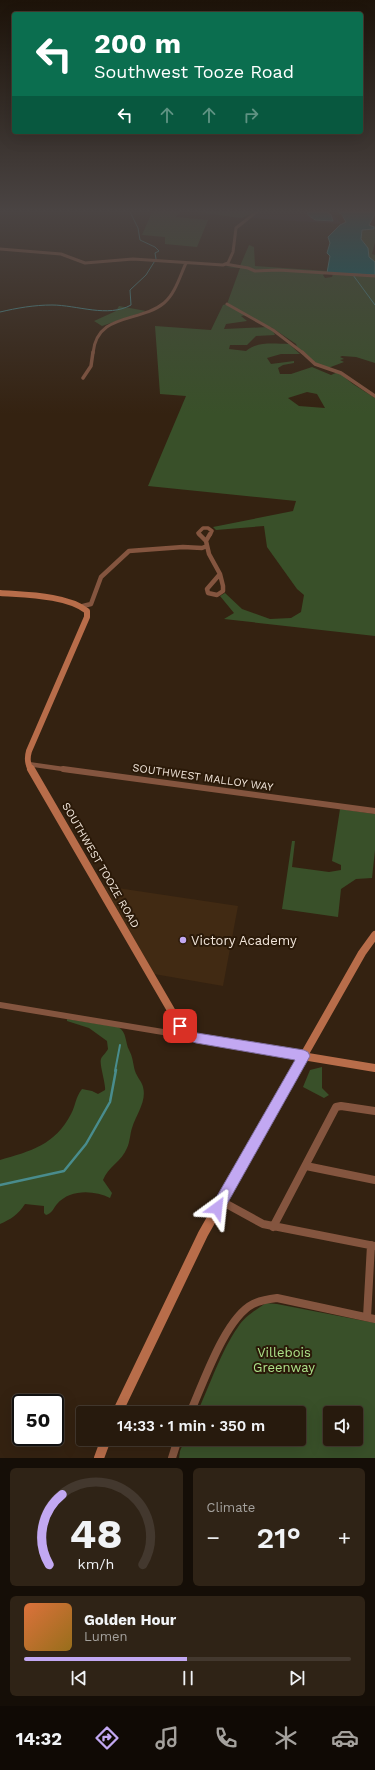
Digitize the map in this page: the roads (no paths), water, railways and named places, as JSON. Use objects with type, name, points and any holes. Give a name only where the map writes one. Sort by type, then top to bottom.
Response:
[{"type":"main road","points":[[0,593],[65,601],[83,606],[87,611],[87,617],[29,751],[27,757],[28,764]]},
{"type":"main road","name":"SOUTHWEST TOOZE ROAD","points":[[28,764],[180,1026],[187,1034]]},
{"type":"main road","points":[[120,1406],[191,1258],[362,953],[375,935]]},
{"type":"main road","points":[[187,1034],[206,1040],[375,1068]]},
{"type":"main road","points":[[99,1458],[103,1446]]},
{"type":"street","points":[[83,378],[93,365],[93,344],[101,332],[110,324],[148,312],[165,302],[178,278]]},
{"type":"street","points":[[227,304],[271,328],[298,348],[314,363],[341,372],[375,396]]},
{"type":"street","points":[[206,540],[212,558],[220,574],[222,578],[223,591],[218,595],[211,595],[208,593],[207,589],[220,574]]},
{"type":"street","points":[[83,606],[91,604],[101,578],[115,565],[123,554],[136,550],[183,547],[202,548],[207,546]]},
{"type":"street","name":"SOUTHWEST MALLOY WAY","points":[[28,764],[375,811]]},
{"type":"street","points":[[0,1005],[175,1034],[187,1034]]},
{"type":"street","points":[[273,1227],[336,1107],[341,1106],[375,1111]]},
{"type":"street","points":[[306,1166],[375,1180]]},
{"type":"street","points":[[193,1406],[228,1329],[241,1313],[259,1300],[276,1298],[371,1318],[373,1245],[273,1227],[256,1221],[222,1201]]},
{"type":"street","points":[[172,1458],[176,1446]]},
{"type":"waterway","points":[[0,312],[26,307],[52,305],[102,311],[122,309],[131,305],[130,290],[143,278]]},
{"type":"waterway","points":[[355,278],[375,305]]},
{"type":"waterway","points":[[115,1071],[120,1045]]},
{"type":"waterway","points":[[0,1185],[64,1171],[86,1144],[110,1102],[116,1070]]},
{"type":"place","name":"Victory Academy","points":[[183,940]]},
{"type":"park label","name":"Villebois Greenway","points":[[284,1360]]}]
